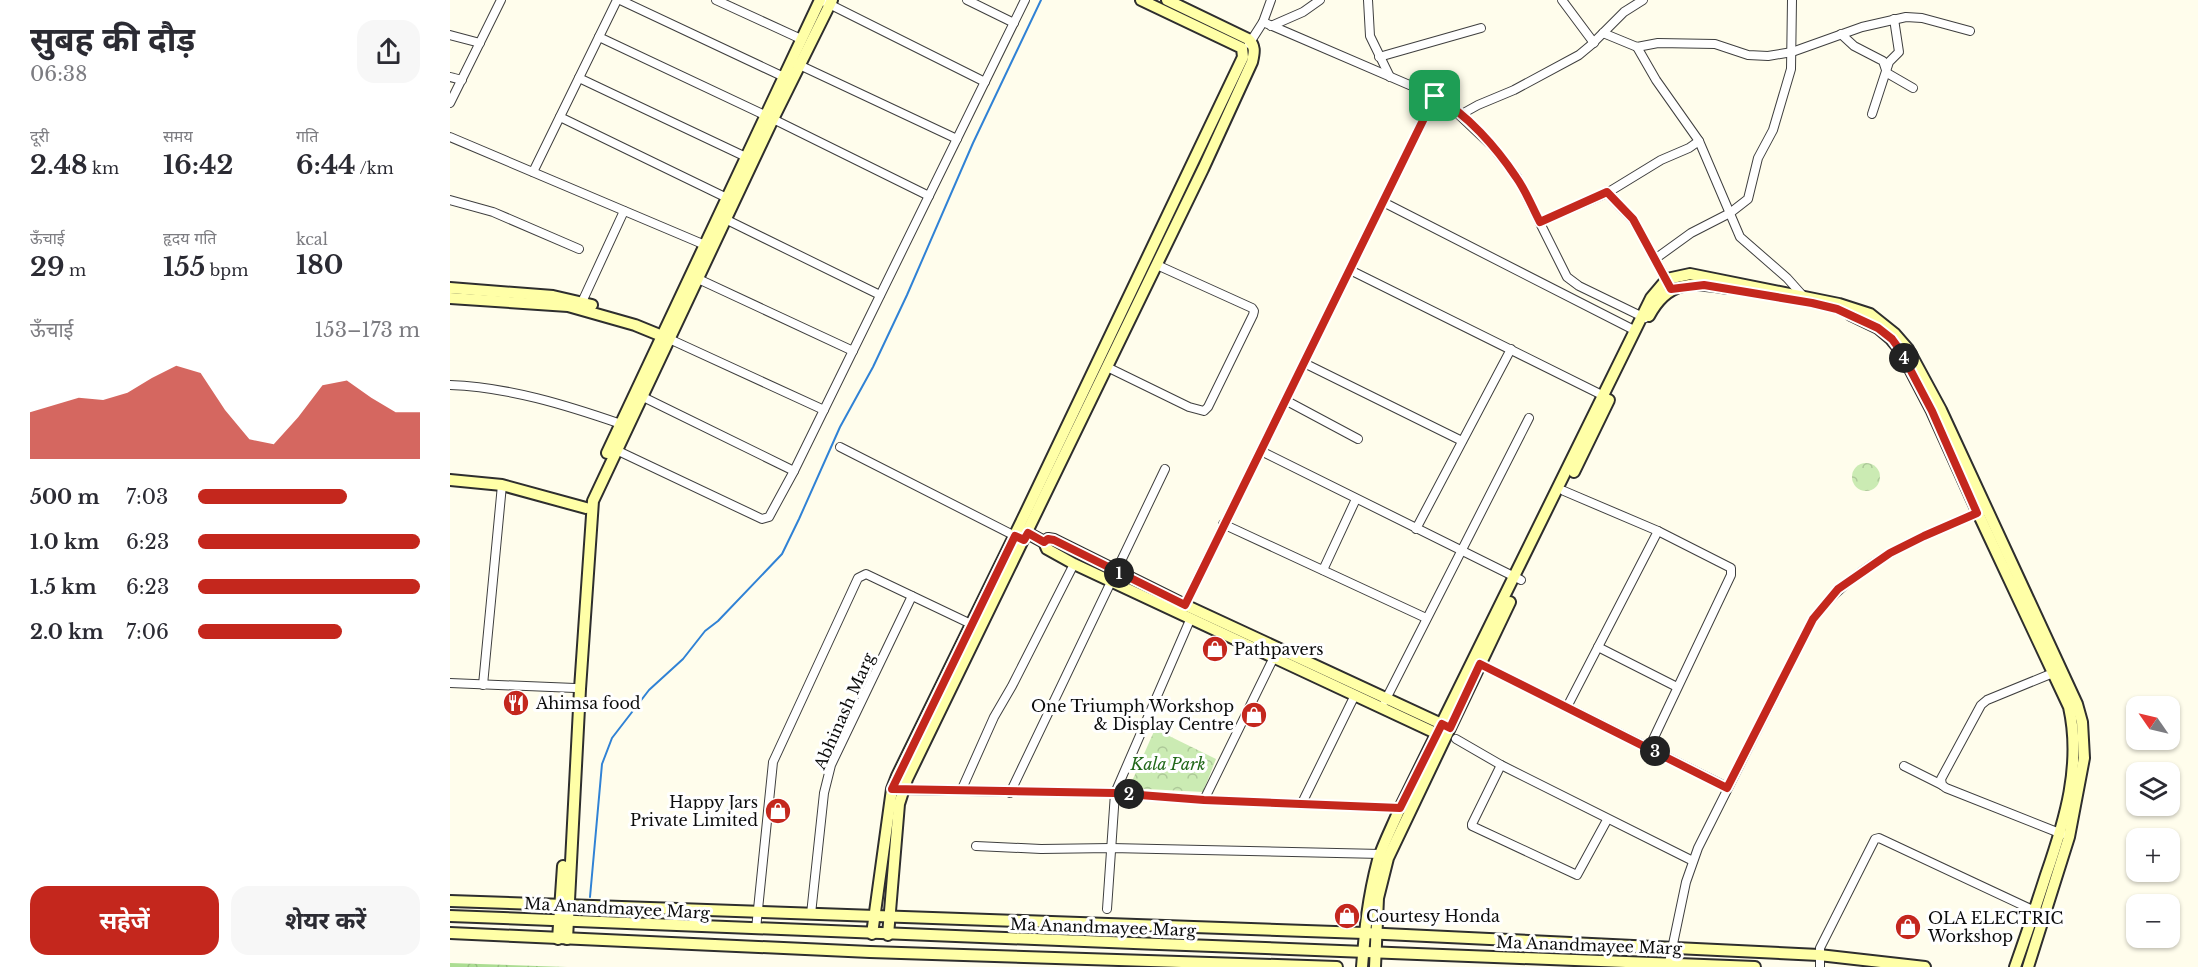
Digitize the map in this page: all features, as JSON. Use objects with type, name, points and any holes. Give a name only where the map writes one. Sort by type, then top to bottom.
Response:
[{"type":"street","points":[[450,103],[501,0]]},
{"type":"street","points":[[533,172],[618,0],[784,77]]},
{"type":"street","points":[[716,0],[801,39]]},
{"type":"street","points":[[967,0],[1014,23]]},
{"type":"street","points":[[613,449],[762,519],[769,517],[795,471],[1025,0]]},
{"type":"street","points":[[1141,0],[1242,48],[1244,54]]},
{"type":"street","points":[[872,934],[898,790],[971,624],[1021,534],[1107,367],[1252,62],[1254,48],[1251,41],[1167,0]]},
{"type":"street","points":[[1267,24],[1271,0]]},
{"type":"street","points":[[888,935],[899,804],[898,790],[1021,534],[1244,54],[1251,41],[1267,24],[1303,12],[1320,0]]},
{"type":"street","points":[[1368,0],[1370,36],[1389,77]]},
{"type":"street","points":[[1563,0],[1594,43]]},
{"type":"street","points":[[1460,116],[1579,55],[1624,12],[1643,0]]},
{"type":"street","points":[[1655,259],[1691,233],[1730,213],[1745,202],[1750,194],[1758,158],[1773,130],[1786,86],[1792,52],[1792,0]]},
{"type":"street","points":[[695,277],[705,245],[722,218],[727,198],[746,157],[770,117],[784,77],[795,63],[801,39],[826,1]]},
{"type":"street","points":[[562,939],[586,507],[826,1]]},
{"type":"street","points":[[826,1],[985,82]]},
{"type":"street","points":[[1603,33],[1637,47],[1658,43],[1715,44],[1754,56],[1792,52],[1841,34],[1894,19],[1914,17],[1970,31]]},
{"type":"street","points":[[1872,114],[1885,70],[1890,59],[1899,52],[1894,19]]},
{"type":"street","points":[[1267,24],[1435,96],[1491,145],[1517,177],[1549,243],[1572,282],[1644,317]]},
{"type":"street","points":[[1379,57],[1481,28]]},
{"type":"street","points":[[1841,34],[1850,44],[1883,61],[1887,73],[1913,88]]},
{"type":"street","points":[[450,35],[480,43]]},
{"type":"street","points":[[598,38],[770,117],[929,196]]},
{"type":"street","points":[[1637,47],[1656,80],[1699,141],[1740,237],[1787,278],[1804,297]]},
{"type":"street","points":[[795,63],[957,139]]},
{"type":"street","points":[[450,77],[462,80]]},
{"type":"street","points":[[579,78],[746,157]]},
{"type":"street","points":[[1182,610],[1435,96]]},
{"type":"street","points":[[560,117],[727,198]]},
{"type":"street","points":[[450,137],[705,245]]},
{"type":"street","points":[[1540,222],[1607,192],[1661,160],[1699,141]]},
{"type":"street","points":[[1607,192],[1633,219],[1669,284]]},
{"type":"street","points":[[450,200],[493,212],[579,249]]},
{"type":"street","points":[[1383,202],[1634,330]]},
{"type":"street","points":[[582,302],[624,211]]},
{"type":"street","points":[[722,218],[880,295]]},
{"type":"street","points":[[1107,367],[1189,407],[1204,411],[1208,407],[1254,311],[1252,308],[1157,265]]},
{"type":"street","points":[[1350,270],[1606,398]]},
{"type":"street","points":[[1362,967],[1370,895],[1381,854],[1400,808],[1446,732],[1480,664],[1518,578],[1564,491],[1655,292],[1690,274],[1839,304],[1864,316]]},
{"type":"street","points":[[695,277],[853,351]]},
{"type":"street","points":[[1669,284],[1721,287],[1812,303],[1880,320],[1908,349],[1941,410],[1982,511],[2068,707],[2074,737],[2074,759],[2064,835]]},
{"type":"street","points":[[450,288],[553,296],[582,302],[628,318],[635,324]]},
{"type":"street","points":[[450,298],[568,306],[635,324],[824,410]]},
{"type":"street","points":[[1375,967],[1378,898],[1388,858],[1518,578],[1606,398],[1634,330],[1644,317]]},
{"type":"street","points":[[1416,529],[1511,349]]},
{"type":"street","points":[[1304,363],[1462,441]]},
{"type":"street","points":[[450,385],[478,386],[542,400],[621,424]]},
{"type":"street","points":[[563,905],[591,513],[593,501],[621,424],[639,395]]},
{"type":"street","points":[[639,395],[795,471]]},
{"type":"street","points":[[1285,400],[1358,439]]},
{"type":"street","points":[[1384,702],[1529,418]]},
{"type":"street","points":[[840,447],[1021,534],[1044,542],[1047,549],[1074,564],[1114,577]]},
{"type":"street","points":[[1261,451],[1460,552],[1518,578]]},
{"type":"street","points":[[1010,793],[1165,469]]},
{"type":"street","points":[[450,480],[502,485],[586,507]]},
{"type":"street","points":[[483,685],[502,485]]},
{"type":"street","points":[[1564,491],[1658,531],[1728,565],[1732,572],[1648,747]]},
{"type":"street","points":[[1323,570],[1356,499]]},
{"type":"street","points":[[1669,963],[1686,882],[1693,861],[1727,788],[1813,619],[1838,589],[1890,553],[1982,511]]},
{"type":"street","points":[[1982,511],[2077,704],[2082,722],[2084,758],[2064,835],[2039,913],[2028,967]]},
{"type":"street","points":[[1223,524],[1426,618]]},
{"type":"street","points":[[1567,707],[1658,531]]},
{"type":"street","points":[[1044,542],[1048,539],[1054,540],[1114,577],[1446,732],[1501,765],[1693,861]]},
{"type":"street","points":[[961,791],[994,717],[1074,564]]},
{"type":"street","points":[[756,929],[773,762],[858,578],[866,574],[971,624]]},
{"type":"street","name":"Abhinash Marg","points":[[812,914],[824,793],[831,765],[912,596]]},
{"type":"street","points":[[1182,610],[1191,620],[1355,695],[1384,702]]},
{"type":"street","points":[[1107,909],[1114,793],[1191,620]]},
{"type":"street","points":[[1598,647],[1677,687]]},
{"type":"street","points":[[1204,800],[1274,657]]},
{"type":"street","points":[[1480,664],[1727,788]]},
{"type":"street","points":[[1942,785],[1941,779],[1981,705],[1987,700],[2053,673]]},
{"type":"street","points":[[450,683],[575,688]]},
{"type":"street","points":[[1301,805],[1355,695]]},
{"type":"street","points":[[1501,765],[1472,826],[1577,875],[1607,820]]},
{"type":"street","points":[[1904,766],[1946,788],[2064,835]]},
{"type":"street","points":[[898,790],[1114,793],[1204,800],[1400,808]]},
{"type":"street","points":[[1820,967],[1824,938],[1867,853],[1875,839],[1879,838],[2039,913]]},
{"type":"street","points":[[976,846],[1381,854]]},
{"type":"street","points":[[450,901],[1376,933],[1820,955],[1925,967]]},
{"type":"street","points":[[2014,967],[2039,913]]},
{"type":"street","name":"Ma Anandmayee Marg","points":[[450,916],[888,935],[1364,950],[1755,967]]},
{"type":"street","name":"Ma Anandmayee Marg","points":[[450,933],[882,952],[1337,967]]},
{"type":"green space","points":[[1866,463],[1876,467],[1880,477],[1876,487],[1866,491],[1856,487],[1852,477],[1856,467]]},
{"type":"green space","name":"Kala Park","points":[[1155,729],[1216,759],[1203,792],[1129,788]]},
{"type":"green space","points":[[450,963],[567,967],[450,967]]},
{"type":"waterway","points":[[590,897],[602,764],[612,738],[649,690],[683,659],[705,631],[718,621],[782,554],[840,427],[873,367],[907,295],[973,143],[1041,0]]},
{"type":"place","name":"Pathpavers","points":[[1215,649]]},
{"type":"place","name":"Ahimsa food","points":[[516,703]]},
{"type":"place","name":"One Triumph Workshop & Display Centre","points":[[1254,715]]},
{"type":"place","name":"Happy Jars Private Limited","points":[[778,811]]},
{"type":"place","name":"Courtesy Honda","points":[[1347,916]]},
{"type":"place","name":"OLA ELECTRIC Workshop","points":[[1908,927]]},
{"type":"route","points":[[1435,96],[1453,109],[1491,145],[1517,177],[1540,222],[1607,192],[1633,219],[1671,289],[1704,285],[1812,303],[1837,309],[1878,328],[1892,339],[1900,350],[1943,434],[1977,513],[1890,553],[1838,589],[1813,619],[1727,788],[1480,664],[1450,728],[1442,724],[1400,808],[1204,800],[1114,793],[1010,793],[892,789],[1015,536],[1024,540],[1028,533],[1044,542],[1048,539],[1054,540],[1185,605],[1435,96]]}]
